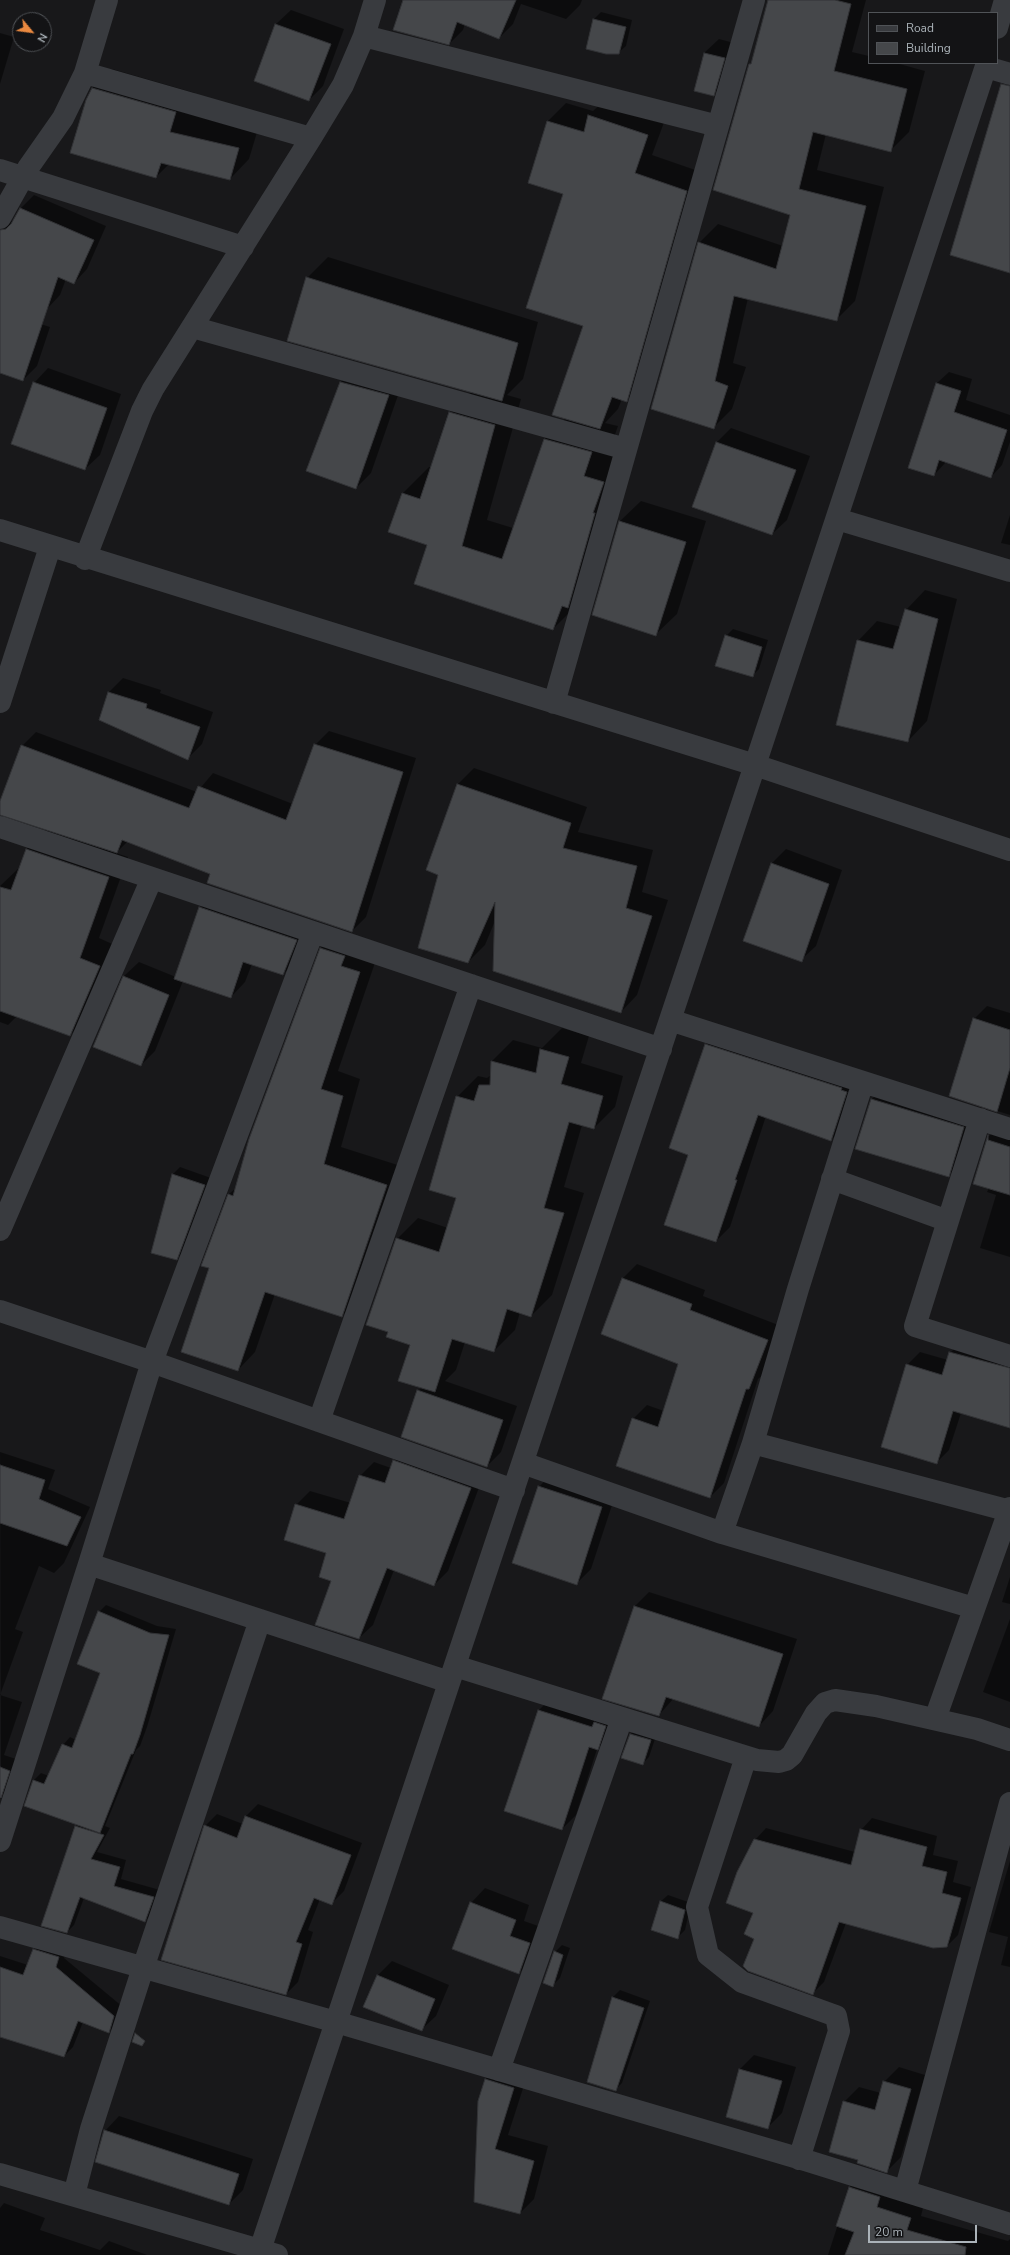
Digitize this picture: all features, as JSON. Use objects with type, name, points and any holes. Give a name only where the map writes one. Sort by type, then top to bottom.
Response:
[{"type":"street","points":[[0,218],[10,197],[63,118],[85,73],[107,0]]},
{"type":"street","points":[[85,559],[142,411],[164,370],[312,138],[343,85],[364,36],[375,0]]},
{"type":"street","points":[[554,703],[754,0]]},
{"type":"street","points":[[998,23],[1002,1]]},
{"type":"street","points":[[364,36],[718,126]]},
{"type":"street","points":[[0,2174],[74,2195],[232,2249],[268,2252],[336,2022],[756,765],[986,65],[1010,74]]},
{"type":"street","points":[[85,73],[312,138]]},
{"type":"street","points":[[0,170],[243,247]]},
{"type":"street","points":[[192,328],[626,450]]},
{"type":"street","points":[[837,519],[1010,571]]},
{"type":"street","points":[[0,530],[85,559],[756,765],[1010,850]]},
{"type":"street","points":[[0,702],[50,547]]},
{"type":"street","points":[[0,827],[661,1049]]},
{"type":"street","points":[[0,1230],[152,878]]},
{"type":"street","points":[[0,1841],[152,1362],[313,932]]},
{"type":"street","points":[[319,1421],[471,985]]},
{"type":"street","points":[[670,1020],[1010,1129]]},
{"type":"street","points":[[722,1533],[753,1442],[832,1179],[863,1082]]},
{"type":"street","points":[[980,1119],[915,1326],[1010,1356]]},
{"type":"street","points":[[832,1179],[948,1221]]},
{"type":"street","points":[[0,1311],[152,1362],[514,1490]]},
{"type":"street","points":[[753,1442],[1010,1510],[935,1719]]},
{"type":"street","points":[[523,1463],[722,1533],[974,1608]]},
{"type":"street","points":[[89,1564],[260,1620],[452,1674],[622,1718],[746,1757],[769,1762],[786,1760],[792,1755],[816,1713],[825,1703],[836,1700],[876,1706],[935,1719],[1010,1740]]},
{"type":"street","points":[[74,2195],[91,2129],[143,1968],[260,1620]]},
{"type":"street","points":[[499,2070],[622,1718]]},
{"type":"street","points":[[746,1757],[697,1907],[708,1955],[742,1982],[836,2016],[839,2031],[799,2159]]},
{"type":"street","points":[[905,2191],[1010,1803]]},
{"type":"street","points":[[0,1927],[336,2022],[799,2159],[1010,2224]]},
{"type":"building","points":[[403,0],[516,0],[499,39],[457,22],[449,45],[393,30]]},
{"type":"building","points":[[768,0],[835,0],[851,4],[834,71],[907,89],[891,152],[813,132],[799,189],[866,206],[837,321],[734,296],[715,381],[728,386],[714,429],[651,409],[698,242],[776,269],[790,215],[713,190],[749,64],[751,64]]},
{"type":"building","points":[[593,19],[626,27],[619,54],[606,54],[586,49]]},
{"type":"building","points":[[275,24],[331,44],[309,101],[254,81]]},
{"type":"building","points":[[704,53],[725,58],[714,96],[694,91]]},
{"type":"building","points":[[1001,84],[1010,86],[1010,273],[950,255]]},
{"type":"building","points":[[92,88],[176,112],[170,132],[239,148],[230,180],[161,163],[156,178],[70,153],[86,100]]},
{"type":"building","points":[[588,115],[648,135],[635,173],[687,191],[627,402],[612,397],[600,429],[552,415],[583,326],[526,308],[563,194],[528,183],[547,121],[584,132]]},
{"type":"building","points":[[20,208],[94,240],[74,284],[58,277],[23,381],[0,373],[0,230],[6,229],[11,224]]},
{"type":"building","points":[[306,277],[518,343],[502,401],[287,341]]},
{"type":"building","points":[[33,382],[107,408],[85,470],[11,444]]},
{"type":"building","points":[[340,382],[389,395],[356,489],[306,471]]},
{"type":"building","points":[[936,383],[961,391],[954,412],[1007,430],[991,478],[939,460],[934,476],[908,468]]},
{"type":"building","points":[[449,412],[495,425],[462,546],[502,559],[544,439],[592,452],[584,476],[604,482],[593,513],[595,513],[568,608],[562,606],[553,630],[414,584],[427,545],[388,532],[402,493],[420,499]]},
{"type":"building","points":[[716,442],[796,470],[772,535],[692,507]]},
{"type":"building","points":[[619,521],[686,542],[656,636],[592,615]]},
{"type":"building","points":[[905,609],[938,619],[908,742],[836,725],[857,640],[893,649]]},
{"type":"building","points":[[725,635],[762,647],[753,677],[715,666]]},
{"type":"building","points":[[108,692],[147,704],[146,708],[200,727],[188,760],[99,720]]},
{"type":"building","points":[[314,744],[403,772],[352,932],[207,883],[210,874],[122,840],[117,853],[0,815],[0,801],[21,745],[189,808],[198,786],[286,820]]},
{"type":"building","points":[[457,784],[571,823],[563,848],[637,866],[626,908],[652,916],[621,1013],[493,971],[495,902],[468,963],[418,948],[438,875],[426,870]]},
{"type":"building","points":[[26,849],[109,877],[80,958],[100,966],[70,1036],[0,1011],[0,887],[11,890]]},
{"type":"building","points":[[771,863],[829,884],[802,962],[743,941]]},
{"type":"building","points":[[199,907],[297,940],[283,975],[243,962],[231,998],[174,979]]},
{"type":"building","points":[[320,948],[345,956],[341,966],[360,972],[321,1089],[343,1096],[324,1164],[387,1185],[342,1317],[265,1292],[238,1371],[181,1352],[209,1268],[201,1266],[228,1194],[233,1196],[249,1139]]},
{"type":"building","points":[[123,976],[169,995],[141,1066],[93,1047]]},
{"type":"building","points":[[973,1018],[1010,1030],[1010,1068],[997,1112],[949,1096]]},
{"type":"building","points":[[705,1044],[842,1088],[841,1090],[847,1092],[831,1141],[758,1115],[735,1180],[737,1180],[716,1242],[664,1225],[688,1155],[669,1148]]},
{"type":"building","points":[[540,1049],[569,1057],[561,1084],[603,1096],[594,1129],[569,1122],[544,1208],[564,1213],[531,1317],[507,1309],[494,1352],[452,1339],[435,1392],[398,1381],[410,1345],[386,1337],[388,1332],[366,1325],[396,1238],[439,1252],[456,1198],[429,1190],[456,1096],[474,1101],[479,1085],[490,1085],[491,1061],[536,1073]]},
{"type":"building","points":[[871,1099],[964,1127],[949,1177],[855,1149]]},
{"type":"building","points":[[988,1135],[988,1140],[1010,1147],[1010,1195],[973,1184]]},
{"type":"building","points":[[172,1174],[205,1185],[177,1260],[151,1253]]},
{"type":"building","points":[[622,1278],[692,1304],[690,1310],[768,1340],[749,1389],[746,1389],[710,1498],[616,1466],[632,1418],[658,1427],[678,1364],[601,1334]]},
{"type":"building","points":[[949,1352],[1010,1368],[1010,1428],[953,1411],[937,1464],[881,1447],[906,1364],[942,1375]]},
{"type":"building","points":[[417,1390],[503,1420],[487,1467],[401,1437]]},
{"type":"building","points":[[393,1460],[471,1488],[434,1586],[387,1568],[359,1639],[315,1625],[331,1581],[319,1577],[326,1553],[284,1540],[295,1504],[344,1519],[359,1475],[385,1483]]},
{"type":"building","points":[[0,1465],[45,1480],[39,1499],[81,1517],[67,1546],[0,1523]]},
{"type":"building","points":[[538,1486],[602,1507],[577,1585],[512,1563]]},
{"type":"building","points":[[634,1606],[783,1654],[759,1727],[666,1697],[659,1716],[602,1699]]},
{"type":"building","points":[[98,1611],[150,1633],[169,1635],[140,1735],[100,1833],[24,1806],[33,1780],[44,1784],[62,1744],[72,1748],[100,1673],[77,1664]]},
{"type":"building","points":[[538,1710],[592,1727],[594,1722],[606,1726],[598,1750],[589,1747],[562,1830],[504,1811]]},
{"type":"building","points":[[630,1734],[651,1740],[643,1765],[621,1758]]},
{"type":"building","points":[[0,1767],[10,1771],[1,1798],[0,1797]]},
{"type":"building","points":[[245,1816],[351,1855],[332,1905],[314,1898],[296,1942],[302,1944],[286,1995],[161,1960],[204,1825],[237,1838]]},
{"type":"building","points":[[75,1826],[104,1835],[91,1859],[120,1867],[114,1886],[154,1897],[145,1922],[80,1897],[67,1933],[41,1926]]},
{"type":"building","points":[[860,1829],[927,1847],[922,1866],[947,1872],[942,1893],[961,1898],[947,1947],[933,1948],[839,1922],[813,1995],[748,1971],[743,1966],[754,1939],[744,1934],[753,1913],[726,1903],[737,1872],[754,1839],[851,1865]]},
{"type":"building","points":[[660,1901],[685,1910],[678,1939],[651,1930]]},
{"type":"building","points":[[470,1902],[516,1920],[510,1936],[530,1943],[519,1974],[452,1949]]},
{"type":"building","points":[[33,1949],[59,1957],[56,1967],[114,2016],[109,2033],[78,2021],[64,2057],[0,2037],[0,1967],[23,1975]]},
{"type":"building","points":[[554,1951],[563,1955],[553,1987],[543,1983]]},
{"type":"building","points":[[377,1975],[435,1999],[422,2031],[363,2007]]},
{"type":"building","points":[[612,1997],[644,2008],[616,2091],[587,2082]]},
{"type":"building","points":[[135,2033],[145,2041],[142,2046],[132,2042]]},
{"type":"building","points":[[739,2069],[782,2081],[768,2129],[726,2117]]},
{"type":"building","points":[[485,2079],[514,2088],[495,2149],[534,2161],[520,2214],[474,2202],[478,2101]]},
{"type":"building","points":[[883,2081],[911,2089],[887,2173],[857,2163],[858,2160],[829,2152],[843,2101],[875,2110]]},
{"type":"building","points":[[104,2130],[239,2174],[229,2205],[95,2162]]},
{"type":"building","points":[[849,2187],[880,2197],[877,2207],[911,2218],[907,2230],[966,2247],[965,2255],[845,2255],[854,2232],[836,2226]]}]
